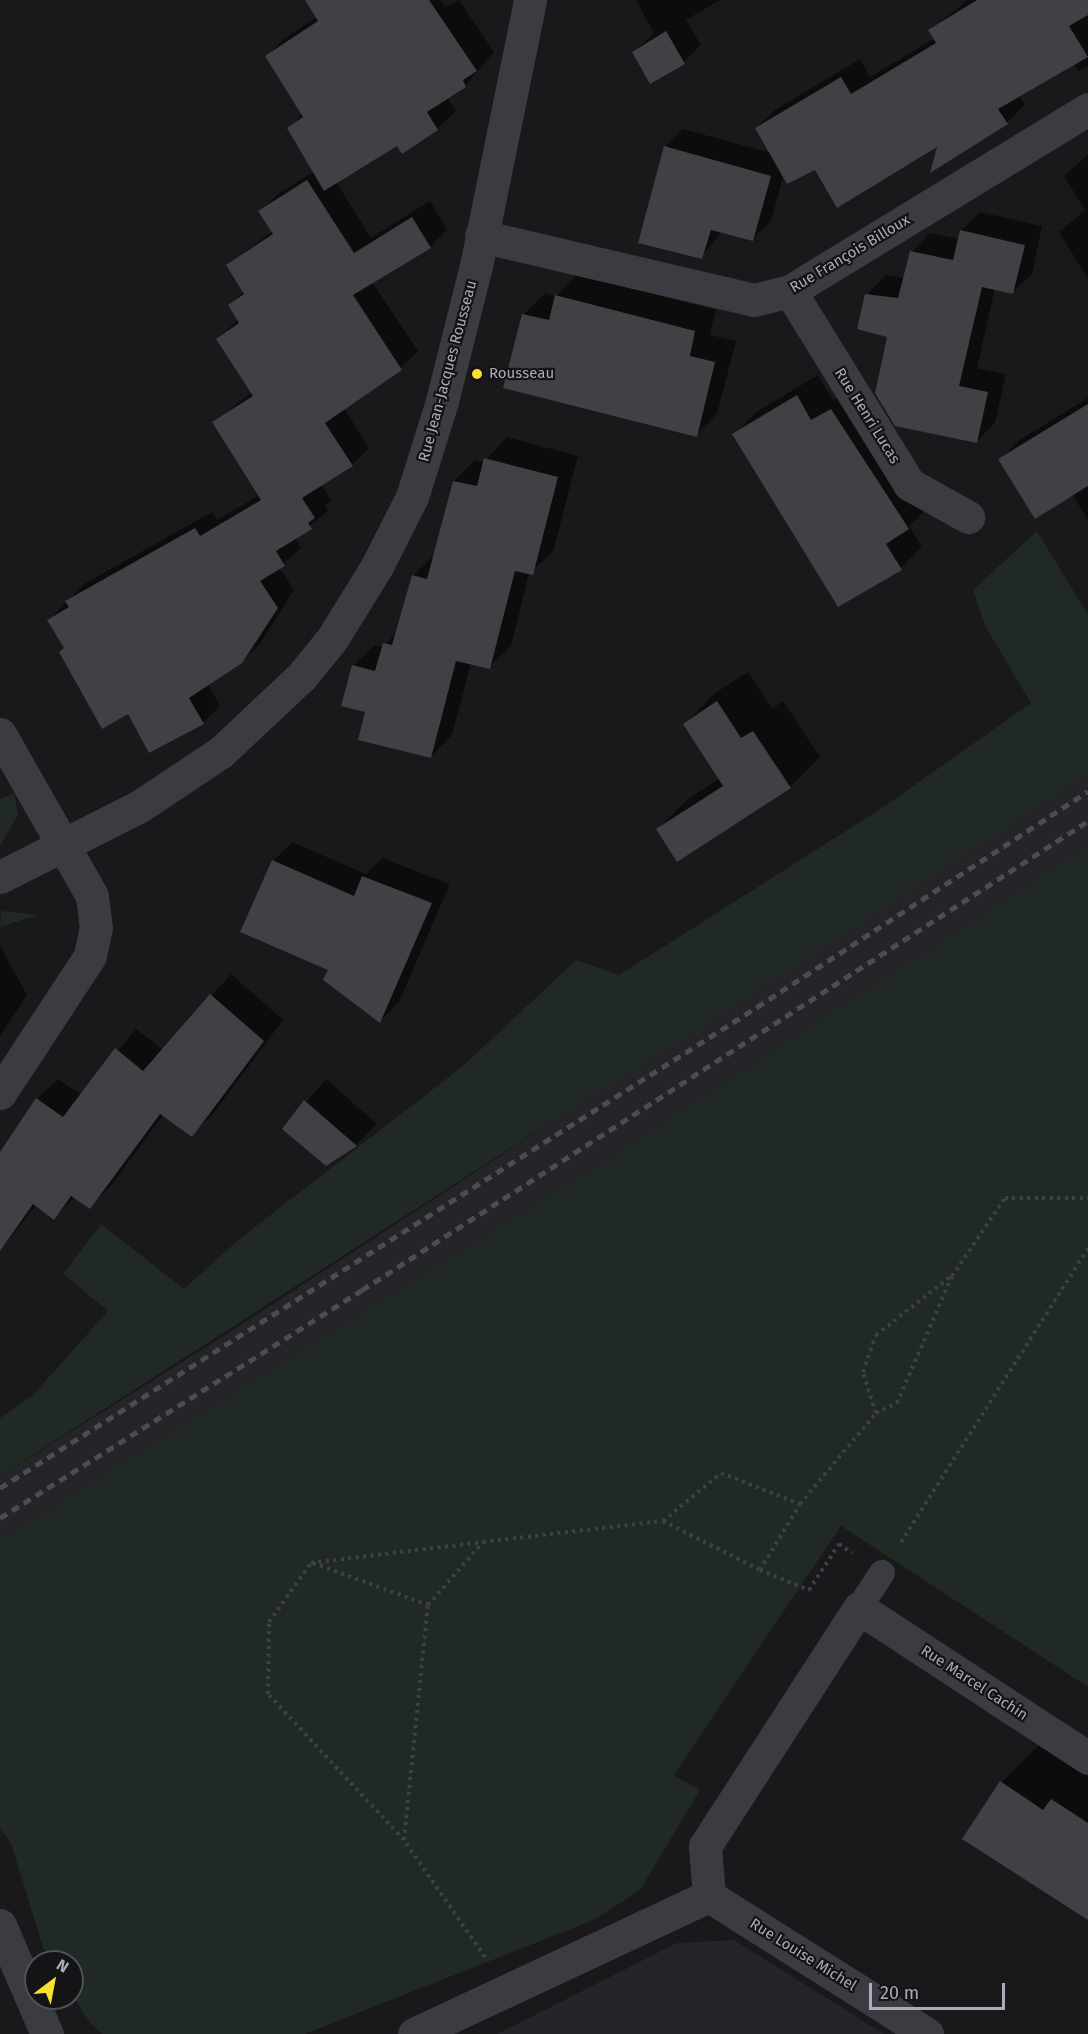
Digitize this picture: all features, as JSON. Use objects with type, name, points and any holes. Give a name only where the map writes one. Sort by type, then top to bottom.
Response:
[{"type":"street","name":"Rue Jean-Jacques Rousseau","points":[[0,877],[140,806],[221,752],[301,677],[332,639],[377,566],[412,497],[442,401],[482,236],[530,0]]},
{"type":"street","name":"Rue François Billoux","points":[[482,236],[754,300],[790,291],[1088,109]]},
{"type":"street","name":"Rue Henri Lucas","points":[[790,291],[909,484],[968,517]]},
{"type":"street","points":[[0,734],[92,896],[96,927],[90,956],[0,1093]]},
{"type":"street","points":[[414,2034],[709,1896],[705,1846],[859,1608]]},
{"type":"street","name":"Rue Marcel Cachin","points":[[859,1608],[1088,1758]]},
{"type":"street","name":"Rue Louise Michel","points":[[709,1896],[927,2034]]},
{"type":"street","points":[[0,1925],[47,2034]]},
{"type":"lane","points":[[859,1608],[882,1573]]},
{"type":"path","points":[[760,1570],[800,1504],[876,1413],[897,1403],[952,1276],[1005,1198],[1088,1198]]},
{"type":"path","points":[[663,1521],[760,1570],[808,1590],[839,1545],[882,1573],[1088,1249]]},
{"type":"path","points":[[876,1413],[863,1372],[876,1335],[952,1276]]},
{"type":"path","points":[[508,1989],[404,1840],[268,1694],[269,1622],[311,1563],[663,1521],[721,1473],[800,1504]]},
{"type":"path","points":[[404,1840],[428,1605],[483,1542]]},
{"type":"path","points":[[311,1563],[428,1605]]},
{"type":"shaded area","points":[[1037,531],[1088,615],[1088,772],[849,931],[0,1476],[0,1418],[33,1395],[108,1311],[63,1274],[101,1224],[184,1289],[238,1240],[463,1066],[576,960],[619,975],[879,810],[1031,703],[985,626],[973,590]]},
{"type":"shaded area","points":[[1088,772],[1088,846],[600,1164],[0,1540],[0,1476],[235,1329]]},
{"type":"shaded area","points":[[14,793],[18,815],[0,846],[0,799]]},
{"type":"shaded area","points":[[1088,846],[1088,1687],[841,1526],[674,1775],[700,1790],[640,1890],[596,1919],[305,2034],[102,2034],[91,2024],[82,2010],[84,2010],[84,1950],[44,1950],[11,1843],[0,1829],[0,1540],[600,1164]]},
{"type":"shaded area","points":[[1,911],[37,915],[0,927]]},
{"type":"shaded area","points":[[734,1940],[884,2034],[497,2034],[677,1943]]},
{"type":"building","points":[[305,0],[429,0],[477,71],[463,80],[466,87],[427,112],[438,130],[402,154],[397,146],[324,191],[287,128],[303,117],[265,56],[318,21]]},
{"type":"building","points":[[977,0],[1088,0],[1088,15],[1069,26],[1088,57],[998,109],[1008,124],[930,173],[937,147],[837,208],[815,170],[787,184],[755,128],[841,77],[851,94],[936,43],[928,30]]},
{"type":"building","points":[[666,31],[685,64],[650,84],[632,52]]},
{"type":"building","points":[[664,146],[771,176],[753,241],[711,230],[702,259],[638,243]]},
{"type":"building","points":[[307,180],[354,253],[412,217],[431,248],[353,295],[402,370],[325,423],[353,466],[302,498],[315,518],[308,523],[312,529],[276,551],[285,566],[260,581],[278,608],[242,663],[189,698],[204,724],[149,753],[128,714],[102,729],[59,652],[64,648],[47,620],[69,607],[65,601],[195,528],[200,536],[261,500],[212,422],[253,396],[216,339],[239,323],[228,305],[244,294],[226,265],[273,234],[258,211]]},
{"type":"building","points":[[960,230],[1025,245],[1013,294],[982,287],[959,386],[988,392],[977,443],[895,426],[875,393],[887,337],[857,329],[865,294],[898,298],[910,251],[953,260]]},
{"type":"building","points":[[555,295],[695,331],[690,356],[715,362],[697,437],[503,388],[522,314],[549,320]]},
{"type":"building","points":[[797,395],[811,420],[831,409],[909,529],[886,544],[902,570],[838,607],[732,434]]},
{"type":"building","points":[[1088,404],[1088,486],[1035,519],[998,459]]},
{"type":"building","points":[[484,458],[558,477],[533,575],[515,571],[490,669],[456,661],[431,758],[358,740],[365,712],[341,706],[352,665],[375,671],[383,643],[392,645],[412,575],[427,579],[453,481],[477,486]]},
{"type":"building","points":[[717,701],[741,738],[753,731],[791,788],[677,862],[656,829],[723,786],[683,724]]},
{"type":"building","points":[[272,860],[354,896],[362,876],[432,903],[380,1023],[323,980],[328,970],[240,932]]},
{"type":"building","points":[[210,994],[264,1041],[192,1137],[160,1114],[90,1209],[71,1196],[54,1220],[33,1204],[0,1251],[0,1152],[36,1098],[63,1117],[115,1048],[143,1071]]},
{"type":"building","points":[[304,1100],[357,1146],[326,1166],[282,1129]]},
{"type":"building","points":[[1000,1781],[1043,1810],[1051,1799],[1088,1823],[1088,1920],[962,1839]]},
{"type":"railway","points":[[0,1488],[757,1007],[1088,791]]},
{"type":"railway","points":[[0,1518],[362,1290],[1088,821]]},
{"type":"place","name":"Rousseau","points":[[477,374]]}]
